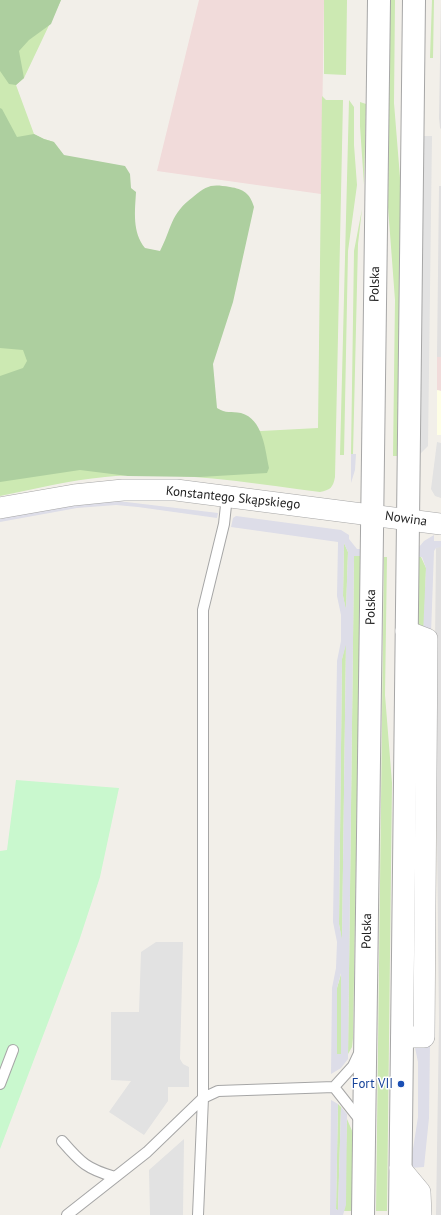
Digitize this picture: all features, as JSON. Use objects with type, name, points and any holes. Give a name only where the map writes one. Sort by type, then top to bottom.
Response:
[{"type":"street","name":"Polska","points":[[363,1215],[379,0]]},
{"type":"street","points":[[400,1215],[414,0]]},
{"type":"street","name":"Konstantego Skąpskiego","points":[[0,508],[74,495],[123,490],[176,490],[372,515]]},
{"type":"street","name":"Nowina","points":[[372,515],[441,524]]},
{"type":"street","points":[[402,1037],[427,1037],[431,639],[406,631]]},
{"type":"street","points":[[400,1168],[420,1192],[421,1215]]},
{"type":"lane","points":[[198,1215],[203,1098],[203,610],[224,524],[227,496]]},
{"type":"lane","points":[[67,1215],[147,1152],[203,1098],[218,1091],[334,1087],[353,1066],[365,1040]]},
{"type":"lane","points":[[0,1084],[13,1050]]},
{"type":"lane","points":[[334,1087],[353,1109],[364,1125]]},
{"type":"lane","points":[[62,1141],[79,1161],[93,1171],[115,1177]]},
{"type":"shaded area","points":[[199,0],[324,0],[321,194],[157,171]]},
{"type":"shaded area","points":[[441,0],[441,129],[439,118]]},
{"type":"shaded area","points":[[422,136],[432,136],[428,446],[419,455]]},
{"type":"shaded area","points":[[439,186],[441,186],[441,357],[437,357]]},
{"type":"shaded area","points":[[437,357],[441,357],[441,391],[437,390]]},
{"type":"shaded area","points":[[437,390],[441,391],[441,435],[437,435]]},
{"type":"shaded area","points":[[437,442],[441,443],[441,498],[435,496],[431,489]]},
{"type":"shaded area","points":[[351,454],[356,454],[355,470],[351,483]]},
{"type":"shaded area","points":[[118,501],[218,513],[217,518],[116,505],[77,508],[0,522],[0,517],[67,504]]},
{"type":"shaded area","points":[[236,516],[341,530],[349,535],[349,539],[357,549],[360,549],[362,556],[354,556],[348,1059],[341,1068],[331,1074],[332,988],[336,968],[337,942],[333,922],[337,661],[341,641],[341,615],[337,596],[338,542],[231,527],[233,518]],"holes":[[[344,543],[348,552],[346,609],[343,596]],[[346,645],[342,939],[339,924],[342,659]],[[341,973],[341,1054],[337,1054],[337,988]]]},
{"type":"shaded area","points":[[434,535],[434,541],[441,541],[441,547],[436,548],[434,551],[431,634],[423,634],[426,568],[422,557],[416,557],[419,547],[424,541]]},
{"type":"shaded area","points":[[441,546],[441,1215],[436,1215],[439,1021],[435,645],[436,548]]},
{"type":"shaded area","points":[[156,942],[183,942],[180,1059],[183,1064],[189,1067],[189,1087],[168,1087],[168,1101],[144,1135],[109,1112],[131,1081],[111,1080],[111,1012],[139,1012],[141,952]]},
{"type":"shaded area","points":[[414,1043],[430,1043],[429,1118],[424,1167],[410,1168],[418,1117],[418,1062]]},
{"type":"shaded area","points":[[331,1100],[338,1104],[336,1209],[338,1210],[341,1107],[347,1114],[346,1205],[343,1215],[330,1215]]},
{"type":"shaded area","points":[[184,1139],[183,1215],[150,1215],[149,1170]]},
{"type":"green space","points":[[0,0],[61,0],[24,78],[16,85],[34,134],[54,142],[61,395],[261,431],[318,428],[322,96],[326,100],[343,100],[335,477],[332,486],[329,489],[320,492],[213,478],[132,475],[79,480],[0,496]]},
{"type":"green space","points":[[0,0],[61,0],[51,24],[29,40],[19,51],[24,78],[16,85],[9,84],[0,71]]},
{"type":"green space","points":[[324,0],[347,0],[346,75],[324,74]]},
{"type":"green space","points":[[390,0],[395,0],[394,103],[401,190],[397,456],[393,456],[395,300],[388,207]]},
{"type":"green space","points":[[432,0],[434,0],[433,58],[430,58]]},
{"type":"green space","points":[[349,100],[354,107],[354,145],[357,185],[348,251],[344,455],[340,455]]},
{"type":"green space","points":[[360,102],[366,104],[364,185],[360,126]]},
{"type":"green space","points":[[0,108],[2,109],[17,137],[34,134],[54,142],[64,155],[125,166],[130,174],[131,188],[136,192],[136,228],[145,248],[160,251],[172,222],[180,209],[185,203],[202,190],[210,186],[230,187],[239,189],[248,195],[254,207],[233,302],[213,364],[217,408],[226,412],[241,413],[254,421],[262,436],[264,444],[269,468],[267,473],[200,477],[128,476],[80,470],[0,482],[0,376],[23,368],[27,361],[23,350],[0,348]]},
{"type":"green space","points":[[362,209],[358,244],[353,454],[351,454],[354,251]]},
{"type":"green space","points":[[344,543],[348,552],[346,611],[343,596]]},
{"type":"green space","points":[[354,556],[361,556],[353,1038],[352,1047],[348,1054]]},
{"type":"green space","points":[[384,557],[387,557],[385,695],[392,783],[387,1211],[376,1211]]},
{"type":"green space","points":[[418,557],[421,557],[426,568],[424,630],[418,624]]},
{"type":"green space","points":[[346,642],[342,942],[339,924],[342,659]]},
{"type":"green space","points":[[16,780],[119,788],[100,877],[79,941],[0,1149],[0,851],[7,850]]},
{"type":"green space","points":[[342,971],[341,1054],[337,1054],[337,988]]},
{"type":"green space","points":[[338,1104],[341,1107],[338,1211],[336,1209]]},
{"type":"green space","points":[[347,1119],[353,1133],[352,1211],[344,1211]]},
{"type":"place","name":"Fort VII","points":[[401,1084]]}]
